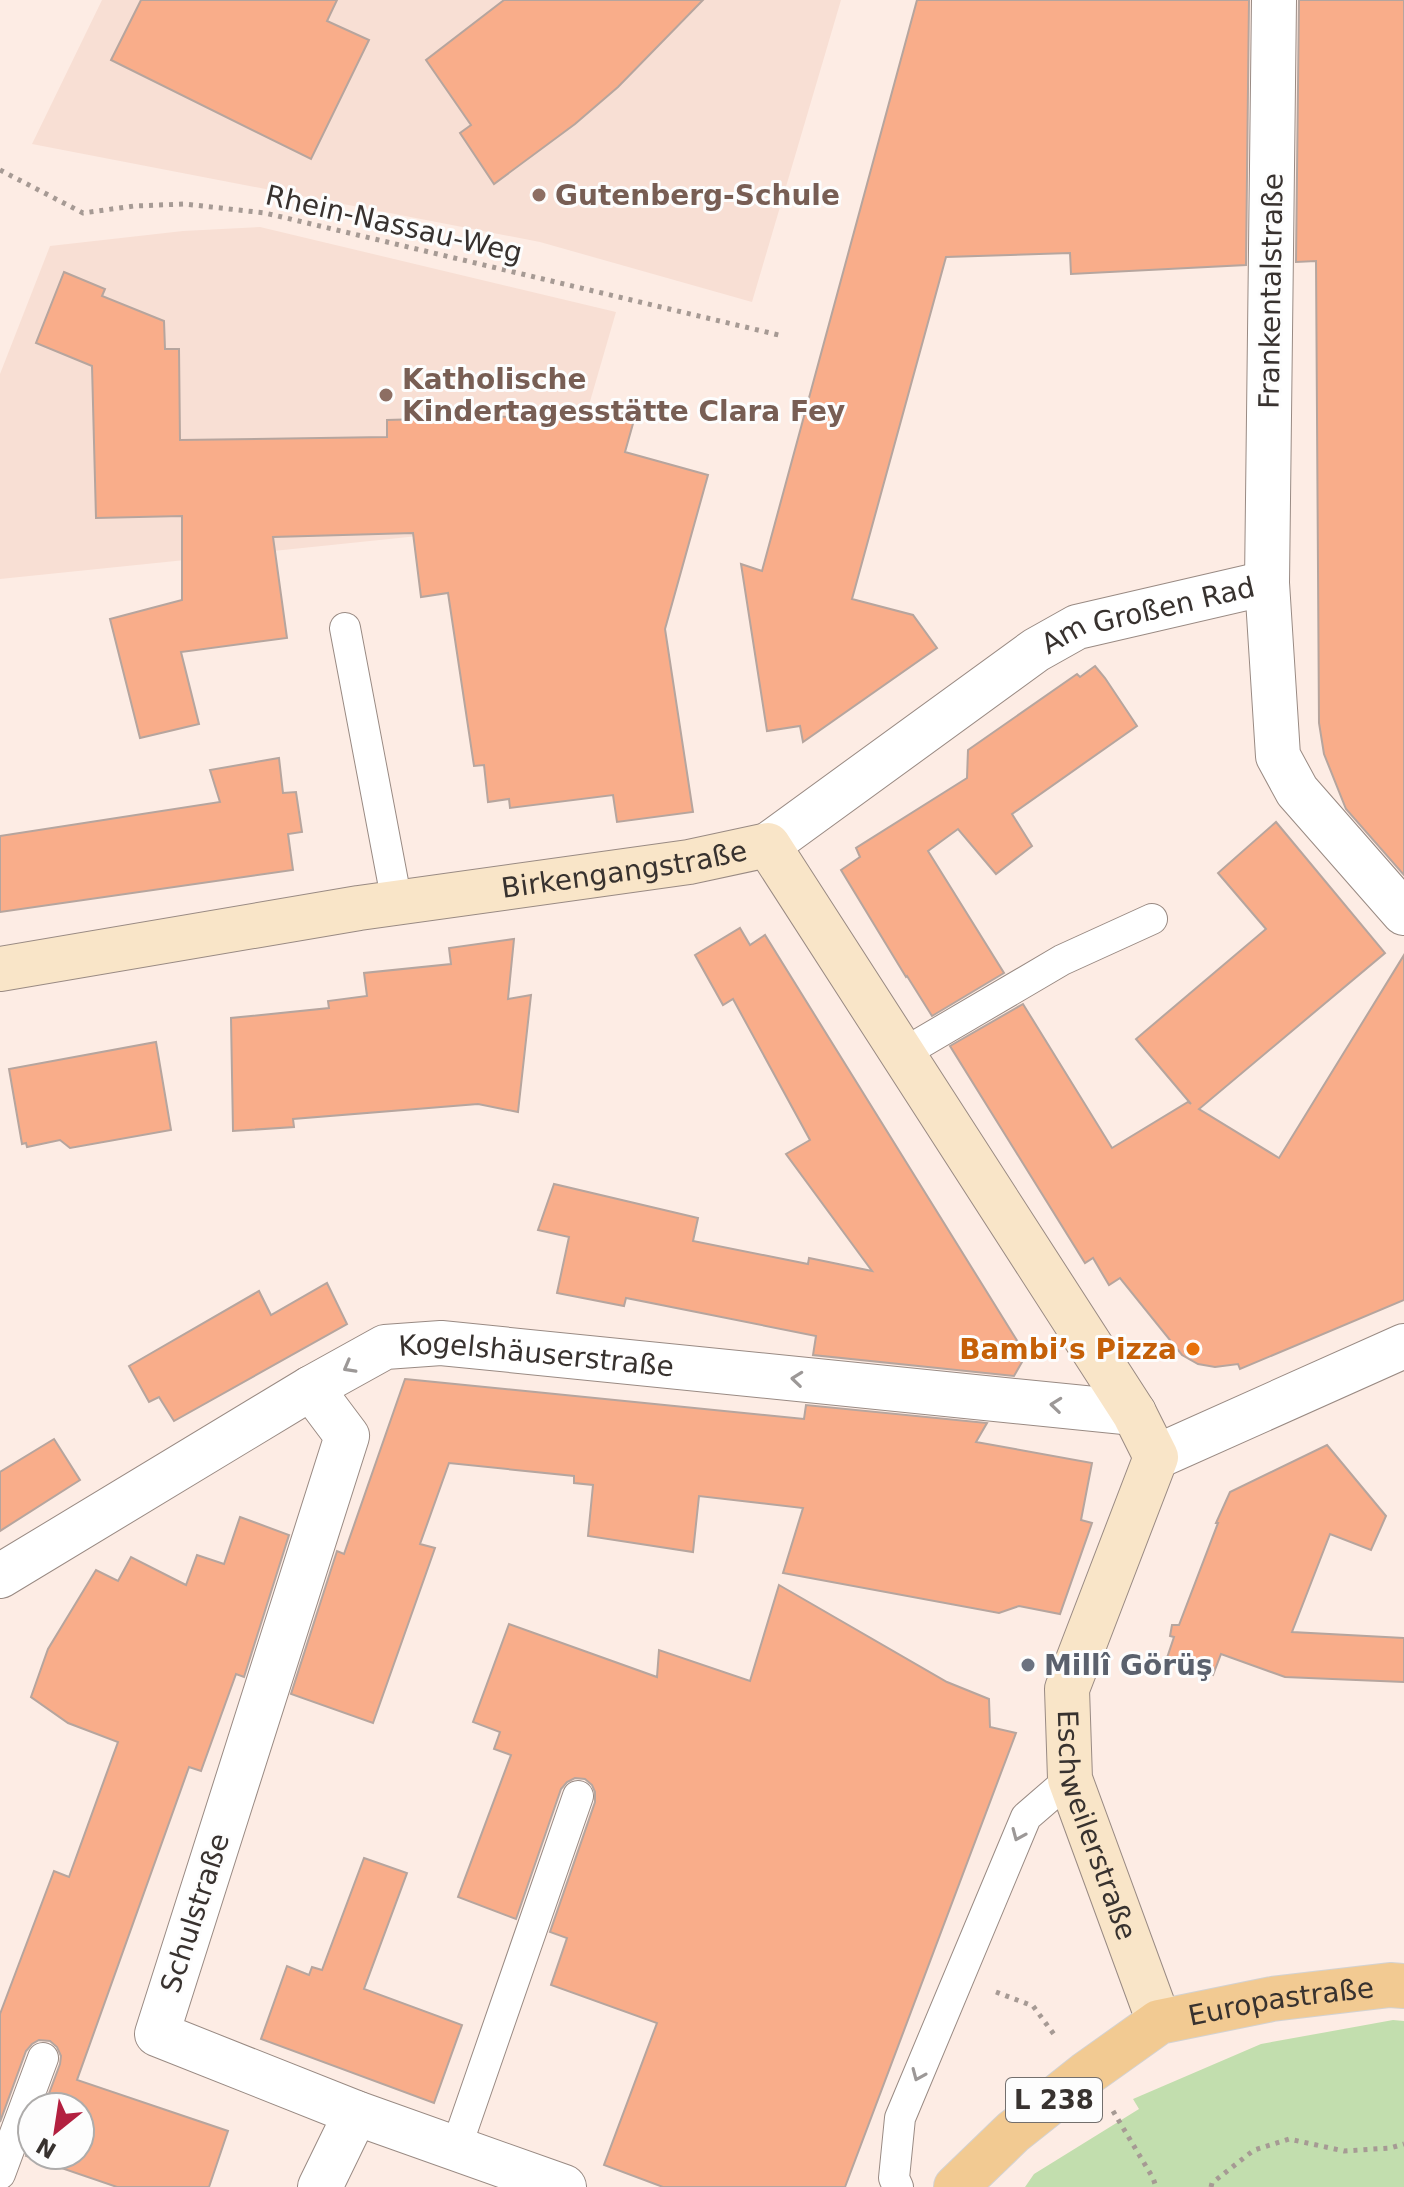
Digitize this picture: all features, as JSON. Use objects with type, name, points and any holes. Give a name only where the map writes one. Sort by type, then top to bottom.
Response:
[{"type":"main road","name":"Europastraße","points":[[1159,2022],[1272,1999],[1404,1986]]},
{"type":"main road","name":"L 238","points":[[956,2187],[1013,2132],[1159,2022]]},
{"type":"street","name":"Frankentalstraße","points":[[1267,583],[1274,0]]},
{"type":"street","name":"Am Großen Rad","points":[[768,845],[1036,650],[1077,627],[1267,583],[1278,756],[1297,791],[1404,913]]},
{"type":"street","name":"Birkengangstraße","points":[[0,969],[397,903],[689,862],[768,845],[1134,1413],[1156,1457]]},
{"type":"street","name":"Kogelshäuserstraße","points":[[0,1576],[311,1388],[385,1347],[441,1343],[1134,1413]]},
{"type":"street","points":[[1156,1457],[1404,1346]]},
{"type":"street","name":"Schulstraße","points":[[311,1388],[347,1436],[157,2034],[356,2113],[564,2187]]},
{"type":"street","name":"Eschweilerstraße","points":[[1156,1457],[1067,1689],[1070,1779],[1159,2022]]},
{"type":"street","points":[[320,2187],[356,2113]]},
{"type":"lane","points":[[345,628],[397,903]]},
{"type":"lane","points":[[902,1054],[1062,960],[1152,919]]},
{"type":"lane","points":[[898,2187],[894,2178],[900,2118],[1026,1817],[1070,1779]]},
{"type":"lane","points":[[456,2148],[578,1796]]},
{"type":"lane","points":[[0,2174],[43,2058]]},
{"type":"path","name":"Rhein-Nassau-Weg","points":[[0,170],[83,213],[134,206],[185,204],[265,213],[783,336]]},
{"type":"path","points":[[1211,2187],[1254,2150],[1289,2139],[1344,2151],[1404,2144]]},
{"type":"shaded area","name":"Gutenberg-Schule","points":[[102,0],[841,0],[752,302],[540,242],[32,144]]},
{"type":"shaded area","name":"Katholische Kindertagesstätte Clara Fey","points":[[260,227],[616,312],[555,522],[0,579],[0,374],[50,246],[183,231]]},
{"type":"green space","points":[[1393,2020],[1404,2021],[1404,2187],[1025,2187],[1034,2174],[1139,2109],[1133,2099],[1261,2044]]},
{"type":"building","points":[[141,0],[337,0],[327,21],[369,40],[311,159],[111,60]]},
{"type":"building","points":[[504,0],[703,0],[618,87],[575,124],[494,184],[460,133],[471,125],[426,60]]},
{"type":"building","points":[[917,0],[1249,0],[1246,265],[1071,274],[1070,253],[946,257],[852,599],[913,615],[937,648],[803,742],[800,726],[767,731],[741,564],[762,571]]},
{"type":"building","points":[[1299,0],[1404,0],[1404,875],[1346,809],[1324,754],[1319,723],[1316,261],[1296,262]]},
{"type":"building","points":[[64,272],[105,289],[102,296],[164,321],[165,349],[179,349],[180,440],[387,437],[387,420],[636,413],[625,452],[708,475],[665,629],[693,812],[617,822],[613,795],[510,808],[509,799],[488,802],[484,765],[474,766],[448,593],[421,597],[413,533],[273,537],[287,638],[181,652],[199,724],[140,738],[110,619],[182,600],[182,516],[96,518],[92,366],[36,343]]},
{"type":"building","points":[[1095,666],[1137,726],[1012,814],[1032,846],[996,874],[958,829],[928,851],[1004,973],[932,1016],[841,870],[860,857],[856,848],[967,778],[968,750],[1077,674],[1080,677]]},
{"type":"building","points":[[279,758],[283,793],[296,792],[302,832],[288,834],[293,870],[0,912],[0,836],[220,802],[210,770]]},
{"type":"building","points":[[1276,822],[1385,953],[1199,1109],[1279,1158],[1404,955],[1404,1300],[1240,1369],[1238,1364],[1215,1367],[1198,1364],[1182,1355],[1120,1278],[1109,1285],[1093,1258],[1085,1263],[950,1046],[1023,1004],[1112,1148],[1188,1102],[1191,1104],[1136,1039],[1266,929],[1218,873]]},
{"type":"building","points":[[740,928],[750,945],[765,935],[1026,1355],[1014,1376],[813,1355],[816,1336],[626,1298],[624,1306],[557,1293],[569,1237],[538,1230],[554,1184],[698,1218],[693,1241],[808,1264],[809,1258],[872,1271],[786,1154],[810,1140],[733,999],[723,1005],[695,955]]},
{"type":"building","points":[[514,939],[508,999],[531,995],[518,1112],[478,1104],[293,1119],[294,1127],[233,1131],[231,1018],[329,1008],[328,1001],[367,996],[364,973],[451,964],[449,948]]},
{"type":"building","points":[[156,1042],[171,1130],[70,1148],[60,1140],[27,1147],[26,1143],[22,1144],[9,1069]]},
{"type":"building","points":[[327,1283],[347,1324],[174,1421],[159,1397],[149,1402],[129,1366],[259,1291],[271,1315]]},
{"type":"building","points":[[405,1379],[804,1419],[806,1405],[987,1423],[976,1442],[1092,1463],[1081,1520],[1092,1523],[1060,1614],[1019,1606],[999,1613],[783,1573],[803,1508],[699,1496],[693,1552],[588,1536],[593,1485],[574,1483],[574,1476],[449,1463],[420,1544],[435,1548],[373,1723],[291,1694],[337,1551],[344,1554]]},
{"type":"building","points":[[54,1439],[80,1480],[0,1531],[0,1472]]},
{"type":"building","points":[[1327,1445],[1386,1516],[1371,1550],[1330,1534],[1292,1632],[1404,1638],[1404,1682],[1285,1677],[1221,1654],[1213,1675],[1167,1658],[1174,1637],[1170,1636],[1172,1625],[1179,1625],[1230,1492]]},
{"type":"building","points":[[240,1517],[289,1535],[244,1677],[236,1674],[201,1771],[189,1767],[77,2080],[228,2131],[209,2187],[117,2187],[70,2171],[96,2171],[96,2091],[50,2091],[61,2056],[50,2041],[39,2040],[26,2051],[0,2122],[0,2014],[54,1871],[69,1877],[118,1742],[68,1723],[31,1697],[48,1649],[96,1570],[118,1581],[131,1557],[186,1585],[197,1555],[224,1564]]},
{"type":"building","points":[[779,1585],[947,1682],[989,1699],[990,1727],[1016,1733],[845,2187],[663,2187],[604,2165],[657,2023],[551,1985],[567,1938],[550,1932],[595,1802],[595,1792],[585,1779],[575,1778],[561,1789],[516,1919],[458,1897],[511,1755],[494,1749],[500,1732],[473,1722],[509,1624],[657,1677],[659,1650],[750,1681]]},
{"type":"building","points":[[364,1858],[407,1873],[364,1989],[462,2025],[434,2103],[261,2039],[287,1966],[309,1975],[312,1967],[322,1970]]},
{"type":"place","name":"Gutenberg-Schule","points":[[539,195]]},
{"type":"place","name":"Katholische Kindertagesstätte Clara Fey","points":[[386,395]]},
{"type":"place","name":"Bambi’s Pizza","points":[[1193,1349]]},
{"type":"place","name":"Millî Görüş","points":[[1028,1665]]}]
